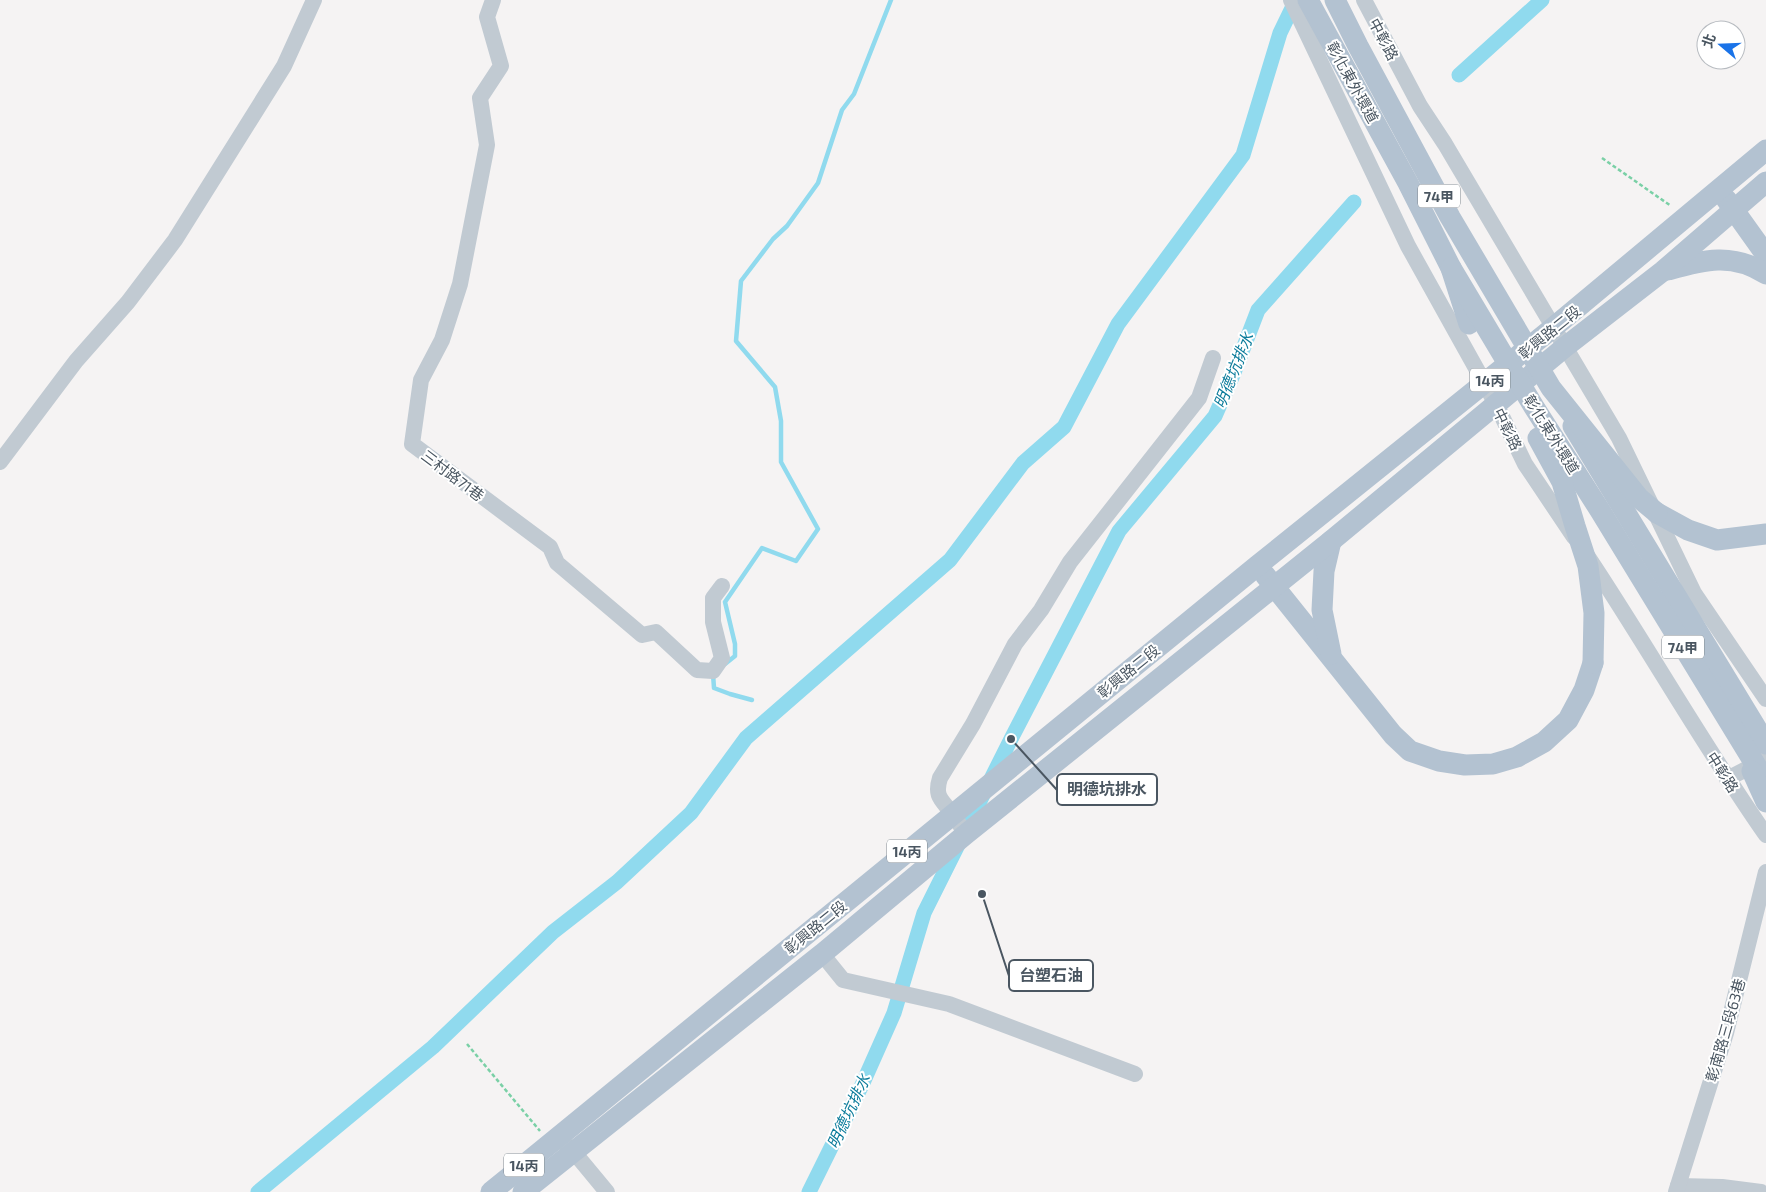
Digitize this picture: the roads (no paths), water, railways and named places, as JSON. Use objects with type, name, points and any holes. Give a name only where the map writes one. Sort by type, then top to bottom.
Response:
[{"type":"main road","name":"彰化東外環道","points":[[1308,0],[1408,183],[1451,268],[1534,407],[1744,727],[1766,744]]},
{"type":"main road","name":"彰化東外環道","points":[[1336,0],[1358,46],[1450,218],[1550,388],[1744,727],[1766,782]]},
{"type":"main road","name":"彰興路二段","points":[[523,1192],[565,1144],[953,814],[1257,566],[1485,384],[1766,150]]},
{"type":"main road","name":"彰興路二段","points":[[491,1192],[565,1144],[822,954],[966,834],[1331,541],[1565,347],[1662,271],[1766,182]]},
{"type":"main road","points":[[1719,189],[1766,255]]},
{"type":"main road","points":[[1662,271],[1704,260],[1732,260],[1756,268],[1766,274]]},
{"type":"main road","points":[[1257,566],[1394,735],[1410,751],[1439,761],[1465,765],[1493,764],[1517,757],[1544,742],[1568,720],[1584,690],[1593,663],[1594,613],[1588,566],[1574,526],[1562,482],[1539,439],[1469,324],[1451,268]]},
{"type":"main road","points":[[1550,388],[1639,498],[1657,513],[1688,530],[1717,540],[1766,534]]},
{"type":"main road","points":[[1331,541],[1324,571],[1322,610],[1332,659]]},
{"type":"main road","points":[[1744,727],[1766,739]]},
{"type":"main road","points":[[1744,727],[1766,802]]},
{"type":"street","points":[[0,462],[76,361],[128,302],[175,240],[284,66],[314,0]]},
{"type":"street","name":"三村路71巷","points":[[493,0],[487,17],[501,66],[480,98],[487,146],[460,284],[442,340],[421,380],[412,444],[550,547],[557,563],[642,635],[656,632],[697,670],[713,671],[722,658],[713,622],[713,598],[722,586]]},
{"type":"street","name":"中彰路","points":[[1291,0],[1408,246],[1496,404],[1525,464],[1626,614],[1727,779],[1766,835]]},
{"type":"street","name":"中彰路","points":[[1364,0],[1420,106],[1445,144],[1619,438],[1694,593],[1766,699]]},
{"type":"street","points":[[966,834],[953,814],[939,799],[937,787],[940,778],[973,724],[1015,644],[1041,610],[1070,562],[1199,398],[1213,358]]},
{"type":"street","points":[[1727,779],[1766,760]]},
{"type":"street","name":"彰南路三段63巷","points":[[1761,1192],[1722,1187],[1677,1189],[1726,1033],[1766,872]]},
{"type":"street","points":[[822,954],[843,980],[948,1004],[1135,1074]]},
{"type":"street","points":[[565,1144],[607,1192]]},
{"type":"waterway","points":[[725,664],[735,656],[735,644],[725,602],[762,548],[796,561],[818,529],[781,462],[781,421],[775,387],[736,341],[741,281],[773,239],[787,226],[818,183],[842,110],[854,94],[891,0]]},
{"type":"waterway","points":[[258,1192],[433,1047],[553,932],[617,882],[691,813],[746,738],[950,560],[1023,463],[1064,427],[1118,324],[1243,155],[1280,33],[1296,0]]},
{"type":"waterway","name":"明德坑排水","points":[[1459,75],[1542,0]]},
{"type":"waterway","name":"明德坑排水","points":[[809,1192],[862,1085],[894,1013],[924,913],[1011,739],[1119,531],[1215,416],[1258,310],[1354,202]]},
{"type":"waterway","points":[[713,674],[714,688],[752,700]]},
{"type":"place","name":"明德坑排水","points":[[1011,739]]},
{"type":"place","name":"台塑石油","points":[[982,894]]}]
